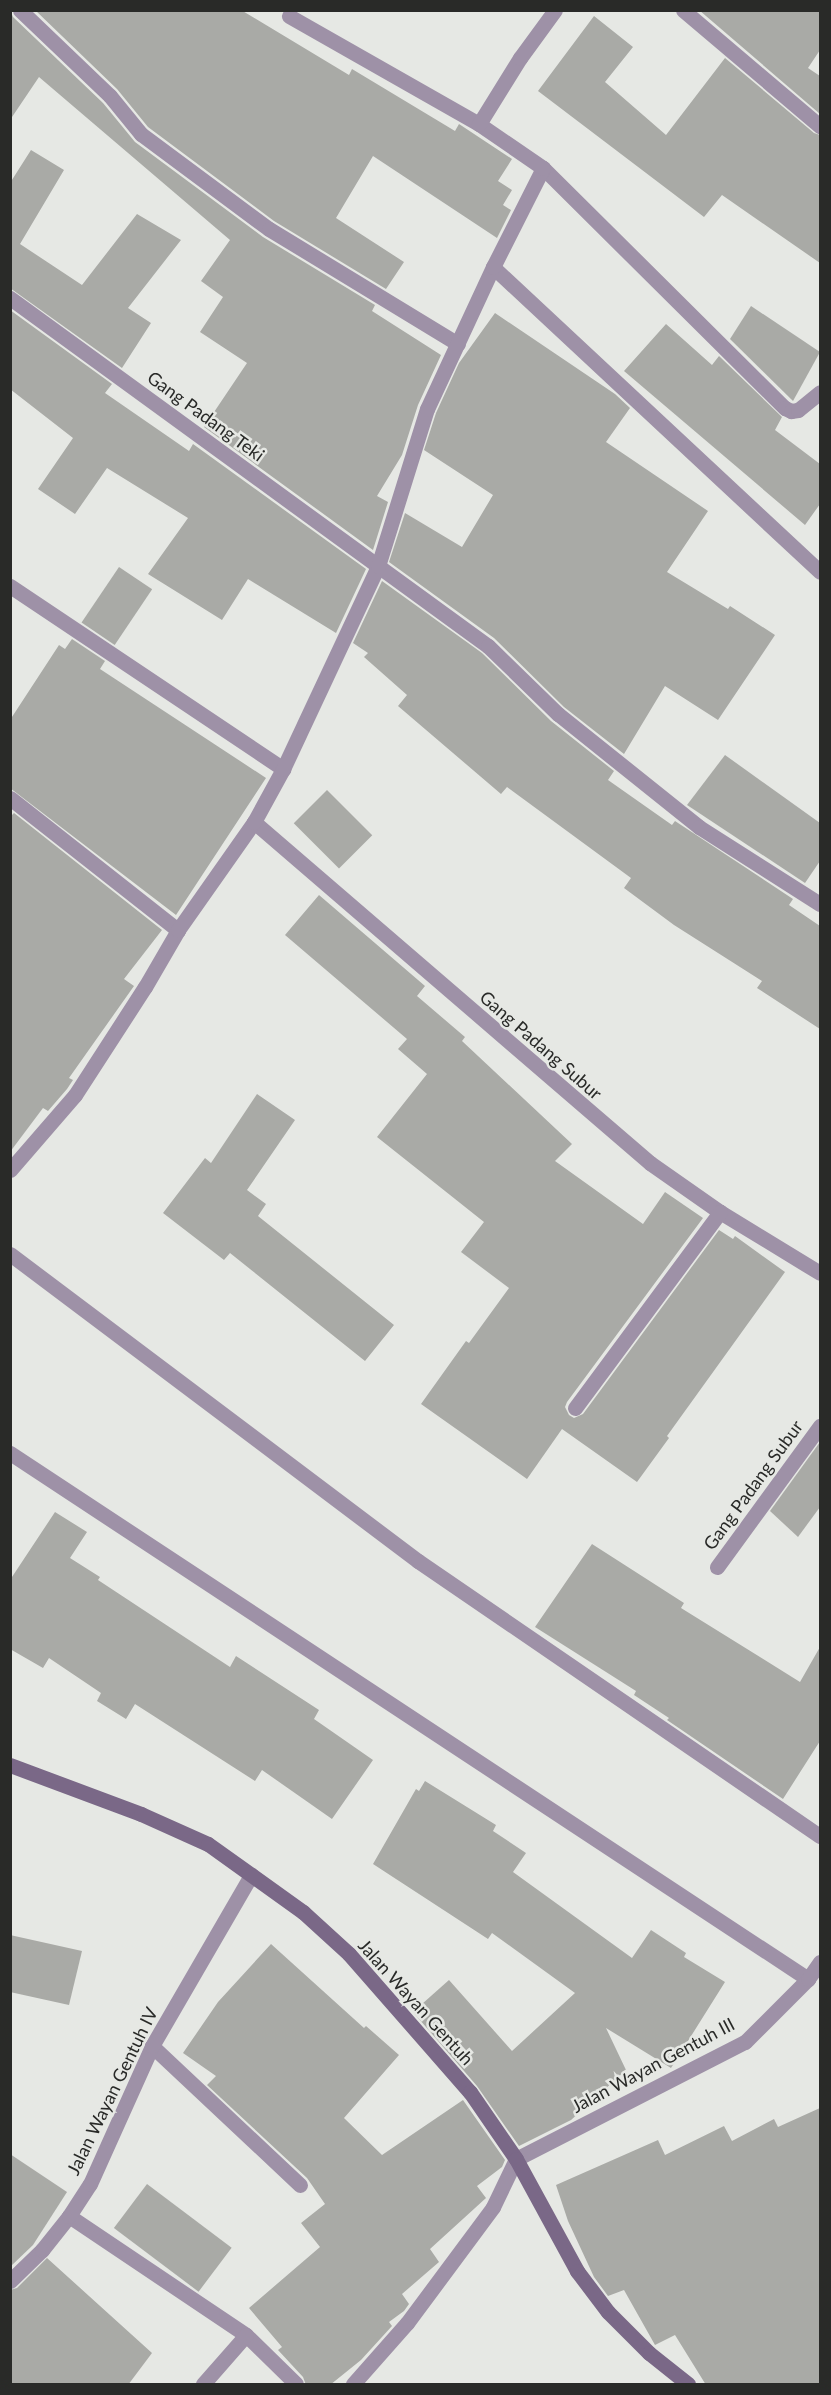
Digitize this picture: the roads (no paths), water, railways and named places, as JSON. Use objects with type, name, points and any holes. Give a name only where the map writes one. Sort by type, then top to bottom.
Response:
[{"type":"street","points":[[20,10],[110,96],[141,134],[269,229],[458,344]]},
{"type":"street","points":[[478,124],[520,58],[555,10]]},
{"type":"street","points":[[683,10],[820,126]]},
{"type":"street","points":[[289,16],[478,124],[543,168],[785,408],[798,411],[820,392]]},
{"type":"street","points":[[10,1170],[75,1095],[145,987],[178,930],[254,822],[283,769],[378,566],[427,409],[493,267],[543,168]]},
{"type":"street","points":[[493,267],[820,572]]},
{"type":"street","name":"Gang Padang Teki","points":[[10,298],[488,646],[558,714],[699,827],[820,904]]},
{"type":"street","points":[[10,586],[283,769]]},
{"type":"street","points":[[10,798],[178,930]]},
{"type":"street","name":"Gang Padang Subur","points":[[254,822],[650,1163],[720,1212],[820,1273]]},
{"type":"street","points":[[575,1408],[720,1212]]},
{"type":"street","points":[[10,1254],[418,1561],[820,1836]]},
{"type":"street","name":"Gang Padang Subur","points":[[717,1567],[820,1426]]},
{"type":"street","points":[[10,1453],[808,1979]]},
{"type":"street","name":"Jalan Wayan Gentuh","points":[[10,1765],[176,1829],[208,1844],[303,1912],[349,1954],[470,2092],[516,2159],[576,2271],[602,2304],[649,2353],[688,2385]]},
{"type":"street","name":"Jalan Wayan Gentuh IV","points":[[10,2281],[42,2250],[69,2216],[90,2184],[152,2046],[251,1875]]},
{"type":"street","name":"Jalan Wayan Gentuh III","points":[[516,2159],[745,2042],[808,1979],[820,1962]]},
{"type":"street","points":[[152,2046],[300,2185]]},
{"type":"street","points":[[353,2385],[407,2323],[493,2207],[516,2159]]},
{"type":"street","points":[[69,2216],[246,2335],[296,2385]]},
{"type":"street","points":[[203,2385],[246,2335]]}]
